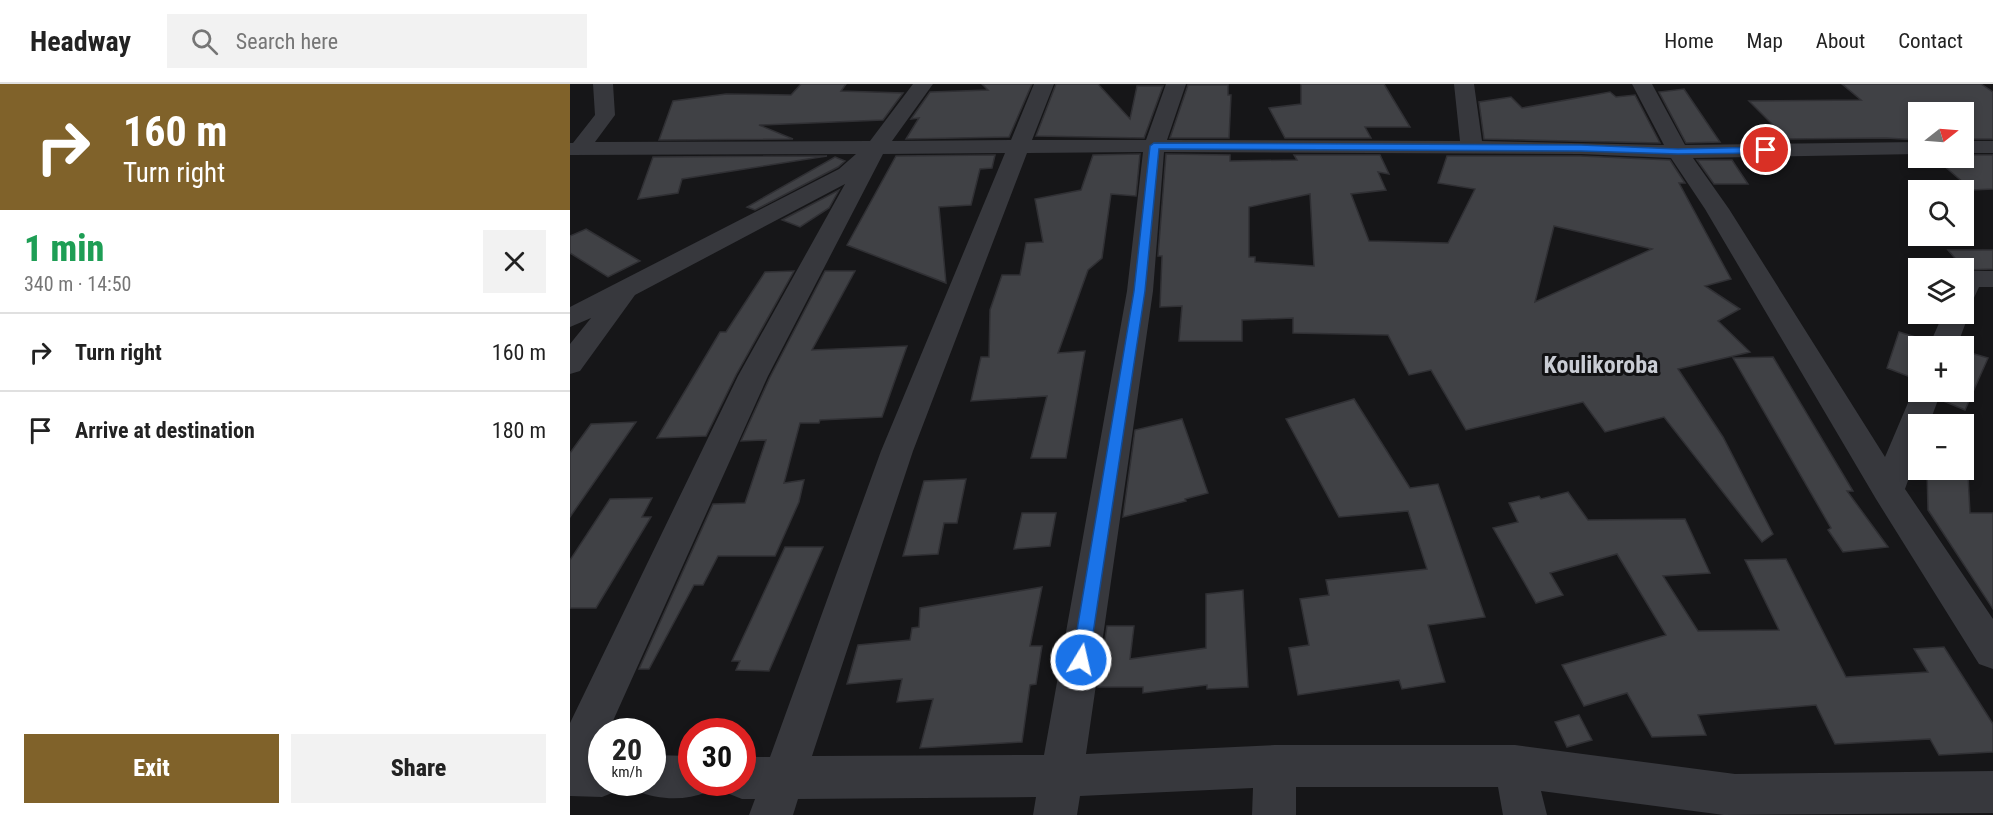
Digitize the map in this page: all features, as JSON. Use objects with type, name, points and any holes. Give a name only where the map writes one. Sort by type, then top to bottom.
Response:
[{"type":"street","points":[[574,149],[605,115],[603,84]]},
{"type":"street","points":[[570,769],[753,376],[875,149],[923,84]]},
{"type":"street","points":[[778,797],[897,451],[1044,84]]},
{"type":"street","points":[[1058,795],[1140,291],[1154,146],[1176,84]]},
{"type":"street","points":[[1464,84],[1472,148]]},
{"type":"street","points":[[1642,84],[1678,152],[1717,209],[1888,490],[1993,651]]},
{"type":"street","points":[[574,149],[1154,146],[1678,152],[1908,148]]},
{"type":"street","points":[[1974,147],[1993,147]]},
{"type":"street","points":[[570,318],[847,174],[875,149]]},
{"type":"street","points":[[1974,279],[1993,279]]},
{"type":"street","points":[[570,364],[629,288]]},
{"type":"street","points":[[1888,490],[1922,402]]},
{"type":"street","points":[[1274,815],[1275,766]]},
{"type":"street","points":[[756,785],[778,797],[1058,795],[1275,766],[1515,766],[1735,795],[1844,804],[1993,792]]},
{"type":"street","points":[[1515,766],[1525,815]]},
{"type":"street","points":[[570,775],[588,776]]},
{"type":"building","points":[[801,84],[846,84],[841,91],[903,93],[883,120],[759,125],[793,139],[659,140],[673,101],[726,94],[791,95]]},
{"type":"building","points":[[982,84],[1032,84],[1009,137],[906,139],[919,118],[911,119],[930,92],[988,90]]},
{"type":"building","points":[[1056,84],[1098,84],[1130,119],[1137,86],[1163,86],[1144,138],[1036,136]]},
{"type":"building","points":[[1301,84],[1384,84],[1410,127],[1365,127],[1371,138],[1285,138],[1269,108],[1301,104]]},
{"type":"building","points":[[1842,84],[1981,84],[1993,92],[1993,139],[1974,139],[1974,102],[1908,102],[1908,139],[1787,139],[1749,101],[1861,100]]},
{"type":"building","points":[[1188,85],[1228,85],[1228,95],[1231,95],[1229,138],[1170,138]]},
{"type":"building","points":[[1684,89],[1720,142],[1686,143],[1659,92]]},
{"type":"building","points":[[1610,92],[1616,97],[1635,95],[1660,143],[1484,139],[1479,102],[1511,97],[1522,108]]},
{"type":"building","points":[[1140,154],[1136,196],[1111,194],[1102,258],[1088,270],[1058,353],[1085,351],[1066,458],[1031,458],[1047,396],[971,401],[981,357],[989,357],[990,310],[1002,275],[1020,275],[1026,243],[1043,242],[1035,199],[1081,190],[1093,155]]},
{"type":"building","points":[[1166,154],[1230,155],[1230,161],[1297,160],[1294,155],[1380,155],[1389,174],[1378,172],[1386,190],[1351,194],[1369,241],[1448,243],[1475,189],[1438,183],[1447,156],[1581,156],[1670,160],[1685,183],[1679,183],[1731,279],[1705,286],[1740,309],[1718,321],[1750,352],[1678,369],[1723,437],[1773,534],[1762,542],[1664,417],[1605,432],[1583,402],[1466,430],[1431,370],[1409,375],[1388,335],[1293,333],[1293,318],[1242,320],[1242,341],[1179,341],[1182,306],[1160,307],[1162,256],[1158,256]],"holes":[[[1310,194],[1314,266],[1255,262],[1255,257],[1249,257],[1249,207]],[[1554,226],[1652,249],[1535,302]]]},
{"type":"building","points":[[995,155],[992,168],[980,169],[971,205],[939,207],[946,283],[847,245],[896,156]]},
{"type":"building","points":[[1974,155],[1993,155],[1993,189],[1974,190],[1974,180],[1960,180],[1947,168],[1974,168]]},
{"type":"building","points":[[827,156],[682,179],[678,193],[638,199],[653,157]]},
{"type":"building","points":[[835,157],[845,161],[838,167],[755,210],[747,207]]},
{"type":"building","points":[[1697,160],[1732,160],[1748,184],[1714,184]]},
{"type":"building","points":[[839,190],[829,208],[800,227],[782,220]]},
{"type":"building","points":[[586,229],[640,261],[608,277],[570,253],[570,236]]},
{"type":"building","points":[[1948,250],[1993,250],[1993,269],[1974,270],[1974,258],[1955,258]]},
{"type":"building","points":[[794,271],[736,375],[706,436],[657,438],[720,332],[726,332],[765,272]]},
{"type":"building","points":[[825,271],[855,271],[812,350],[907,346],[882,417],[800,423],[784,483],[804,480],[799,502],[775,556],[718,556],[703,585],[694,585],[649,669],[639,669],[713,504],[745,503],[766,440],[741,441],[770,377]]},
{"type":"building","points":[[1899,332],[1912,336],[1908,336],[1908,376],[1887,368]]},
{"type":"building","points":[[1974,354],[1988,358],[1974,390]]},
{"type":"building","points":[[1773,357],[1853,491],[1847,491],[1888,547],[1843,552],[1828,530],[1831,528],[1733,358]]},
{"type":"building","points":[[1354,399],[1410,488],[1438,484],[1485,617],[1428,625],[1445,682],[1402,689],[1399,680],[1298,695],[1289,648],[1309,645],[1300,599],[1329,595],[1326,580],[1427,569],[1408,511],[1339,517],[1286,419]]},
{"type":"building","points":[[1946,402],[1969,402],[1965,410]]},
{"type":"building","points":[[1182,419],[1208,493],[1123,517],[1135,430]]},
{"type":"building","points":[[636,422],[570,517],[570,453],[591,424]]},
{"type":"building","points":[[966,479],[957,523],[944,523],[938,554],[903,556],[924,481]]},
{"type":"building","points":[[1927,480],[1968,480],[1970,513],[1993,513],[1993,609],[1928,510]]},
{"type":"building","points":[[1568,492],[1588,520],[1685,519],[1710,573],[1663,576],[1698,631],[1779,630],[1745,560],[1786,559],[1846,677],[1928,672],[1914,649],[1944,647],[1993,724],[1993,752],[1939,755],[1930,739],[1835,744],[1816,705],[1698,715],[1706,735],[1652,737],[1627,693],[1584,706],[1562,665],[1666,635],[1617,554],[1550,573],[1563,595],[1536,603],[1493,528],[1518,522],[1509,503],[1539,496],[1541,499]]},
{"type":"building","points":[[652,498],[642,517],[651,517],[596,608],[570,608],[570,560],[610,499]]},
{"type":"building","points":[[1022,513],[1056,513],[1050,546],[1014,549]]},
{"type":"building","points":[[785,547],[823,547],[769,671],[736,670],[740,661],[732,661]]},
{"type":"building","points":[[1042,587],[1030,646],[1042,646],[1036,684],[1030,685],[1022,742],[920,748],[933,699],[897,702],[902,679],[847,684],[858,645],[910,640],[912,628],[919,627],[920,608]]},
{"type":"building","points":[[1243,590],[1248,687],[1207,689],[1207,685],[1143,693],[1143,687],[1098,687],[1107,626],[1134,626],[1130,659],[1206,648],[1206,594]]},
{"type":"building","points":[[1579,715],[1592,740],[1567,747],[1555,722]]},
{"type":"district","name":"Koulikoroba","points":[[1601,365]]},
{"type":"route","points":[[1081,660],[1140,291],[1154,146],[1581,148],[1678,152],[1766,150]]}]
